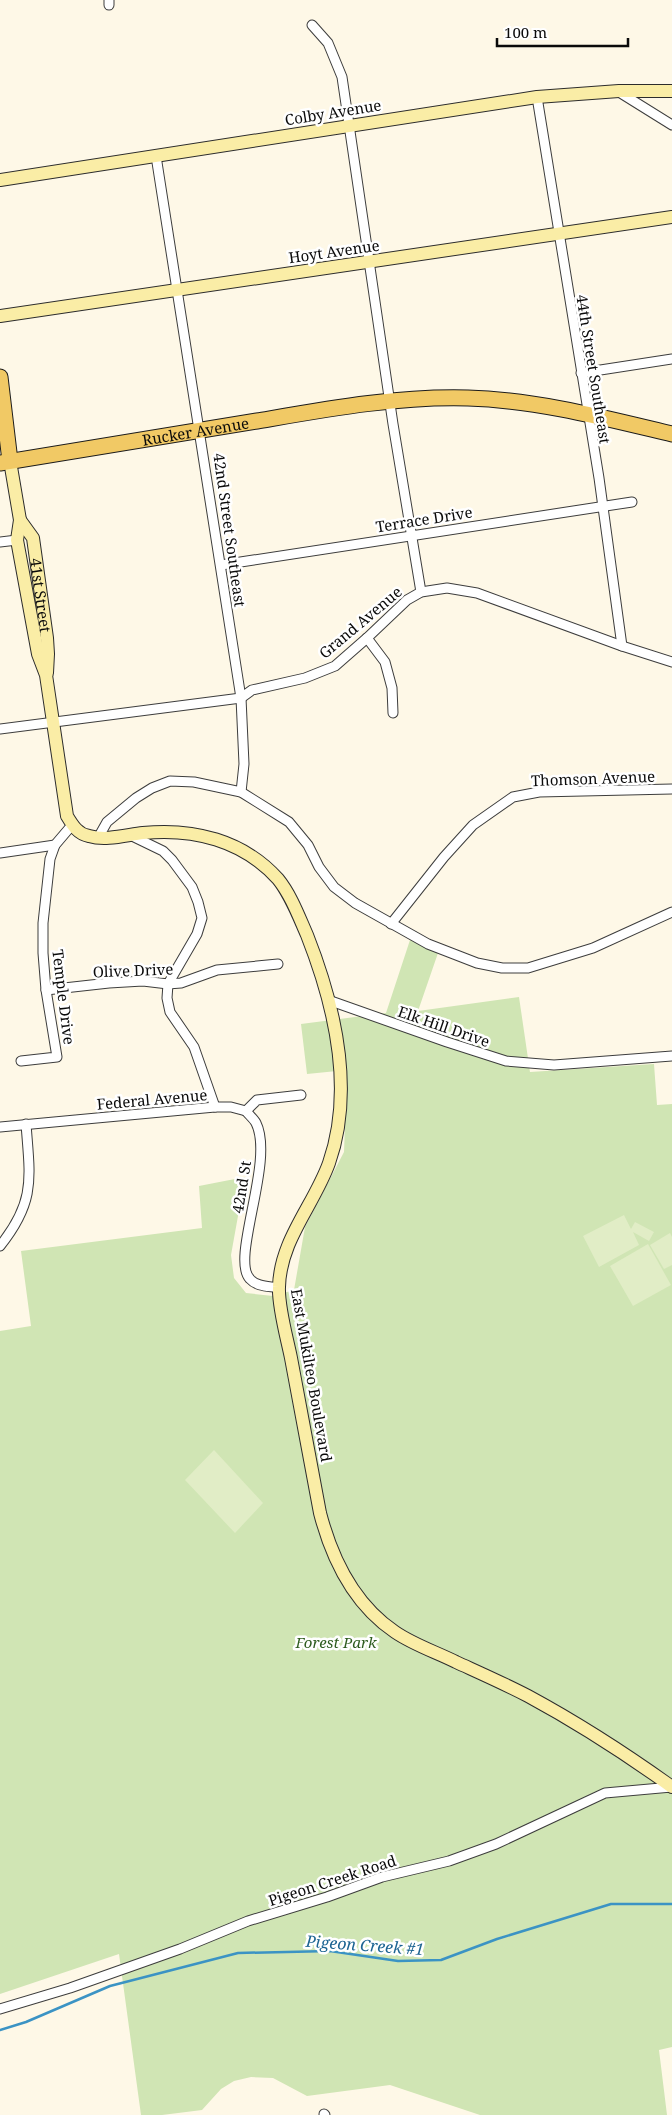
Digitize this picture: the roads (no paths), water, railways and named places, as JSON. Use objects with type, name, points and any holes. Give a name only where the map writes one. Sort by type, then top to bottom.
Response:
[{"type":"main road","name":"Colby Avenue","points":[[0,180],[538,97],[618,91],[672,91]]},
{"type":"main road","name":"Hoyt Avenue","points":[[0,316],[672,217]]},
{"type":"main road","name":"41st Street","points":[[0,377],[5,462],[20,520],[32,538],[38,654],[46,675],[67,816],[72,824]]},
{"type":"main road","name":"Rucker Avenue","points":[[5,462],[390,401],[468,398],[533,405],[587,414],[672,434]]},
{"type":"main road","name":"41st Street","points":[[20,520],[17,540],[34,596]]},
{"type":"main road","points":[[72,824],[79,832],[98,838]]},
{"type":"main road","name":"East Mukilteo Boulevard","points":[[98,838],[130,834],[175,832],[213,837],[236,848],[259,863],[278,880],[298,914],[314,953],[328,1000],[339,1056],[341,1096],[339,1128],[328,1165],[289,1240],[279,1288],[320,1513],[328,1541],[351,1587],[371,1612],[394,1631],[413,1643],[528,1696],[591,1732],[672,1787]]},
{"type":"street","points":[[312,25],[328,43],[342,78],[390,401],[421,592]]},
{"type":"street","points":[[618,91],[672,125]]},
{"type":"street","name":"44th Street Southeast","points":[[538,97],[558,234],[603,507],[622,646]]},
{"type":"street","name":"42nd Street Southeast","points":[[156,156],[176,289],[201,430],[242,698],[244,764],[241,792]]},
{"type":"street","points":[[581,372],[672,359]]},
{"type":"street","name":"Terrace Drive","points":[[221,565],[632,502]]},
{"type":"street","points":[[0,542],[17,540]]},
{"type":"street","name":"Grand Avenue","points":[[0,729],[242,698],[252,690],[305,678],[334,666],[407,600],[421,592],[447,588],[477,593],[622,646],[672,662]]},
{"type":"street","points":[[367,638],[384,662],[392,688],[393,713]]},
{"type":"street","points":[[98,838],[107,822],[136,798],[152,788],[170,781],[194,782],[241,792],[289,822],[308,845],[319,867],[334,887],[390,924],[428,944],[477,964],[502,968],[528,968],[593,948],[672,912]]},
{"type":"street","name":"Thomson Avenue","points":[[390,924],[444,857],[473,825],[514,797],[539,792],[672,789]]},
{"type":"street","points":[[0,853],[55,846],[72,824]]},
{"type":"street","points":[[130,834],[163,851],[172,860],[192,888],[198,902],[202,918],[197,934],[168,984],[167,998],[170,1012],[194,1047],[216,1107]]},
{"type":"street","name":"Temple Drive","points":[[20,1061],[57,1056],[46,990],[43,953],[43,924],[50,859],[55,846]]},
{"type":"street","name":"Olive Drive","points":[[46,990],[144,981],[168,984],[181,983],[218,970],[278,964]]},
{"type":"street","name":"Elk Hill Drive","points":[[328,1000],[506,1061],[554,1065],[672,1056]]},
{"type":"street","points":[[246,1111],[257,1100],[301,1095]]},
{"type":"street","name":"Federal Avenue","points":[[0,1127],[216,1107],[231,1107],[246,1111]]},
{"type":"street","name":"42nd St","points":[[246,1111],[256,1123],[260,1159],[258,1186],[249,1223],[244,1270],[248,1278],[257,1285],[279,1288]]},
{"type":"street","points":[[0,1246],[16,1226],[28,1198],[30,1170],[26,1124]]},
{"type":"street","name":"Pigeon Creek Road","points":[[0,2009],[79,1985],[248,1921],[327,1897],[382,1877],[449,1862],[496,1844],[605,1793],[672,1787]]},
{"type":"waterway","name":"Pigeon Creek #1","points":[[0,2030],[26,2022],[110,1986],[238,1953],[330,1951],[398,1961],[441,1960],[497,1939],[611,1904],[672,1904]]},
{"type":"park label","name":"Forest Park","points":[[336,1642]]}]
